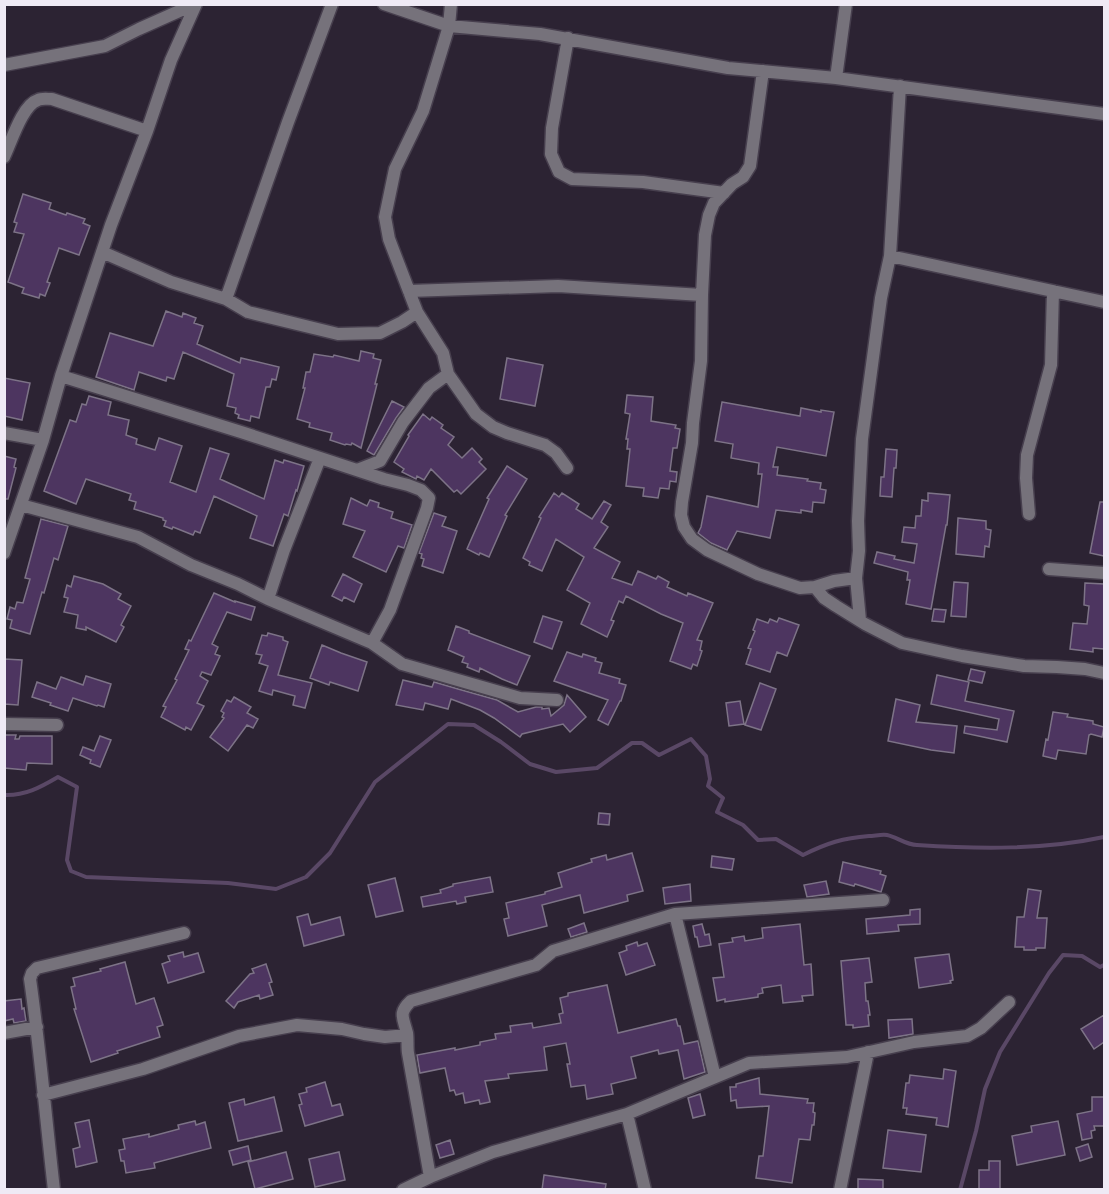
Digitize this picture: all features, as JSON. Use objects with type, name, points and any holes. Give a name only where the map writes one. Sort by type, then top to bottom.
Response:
[{"type":"street","points":[[4,65],[105,46],[195,4]]},
{"type":"street","points":[[4,553],[43,440],[61,376],[111,225],[171,60],[195,4]]},
{"type":"street","points":[[226,299],[332,4]]},
{"type":"street","points":[[384,4],[449,26],[568,38],[728,68],[836,78],[1104,114]]},
{"type":"street","points":[[451,4],[449,26],[423,111],[395,169],[386,217],[389,239],[417,312],[443,353],[448,374],[476,414],[494,428],[526,438],[556,453],[567,468]]},
{"type":"street","points":[[836,78],[846,4]]},
{"type":"street","points":[[568,38],[552,128],[551,154],[559,172],[572,179],[643,182],[724,193]]},
{"type":"street","points":[[763,71],[750,166],[743,177],[732,184],[714,203],[708,215],[702,295],[701,361],[681,515],[684,527],[692,539],[707,550],[758,574],[800,588],[856,578]]},
{"type":"street","points":[[860,620],[856,578],[859,551],[858,521],[862,439],[881,298],[890,255],[900,86]]},
{"type":"street","points":[[4,157],[24,113],[31,104],[39,99],[52,99],[147,130]]},
{"type":"street","points":[[102,252],[171,282],[226,299],[248,312],[338,333],[380,333],[417,312]]},
{"type":"street","points":[[890,255],[1104,302]]},
{"type":"street","points":[[409,291],[558,286],[702,295]]},
{"type":"street","points":[[1029,514],[1027,455],[1051,365],[1053,291]]},
{"type":"street","points":[[357,471],[380,461],[403,422],[429,388],[448,374]]},
{"type":"street","points":[[61,376],[421,490],[429,498],[427,508],[390,610],[372,643]]},
{"type":"street","points":[[4,434],[43,440]]},
{"type":"street","points":[[268,599],[284,550],[320,458]]},
{"type":"street","points":[[380,461],[384,479]]},
{"type":"street","points":[[21,505],[138,537],[191,565],[372,643],[402,664],[520,698],[557,700]]},
{"type":"street","points":[[1049,569],[1104,573]]},
{"type":"street","points":[[815,587],[830,602],[902,643],[1024,666],[1104,673]]},
{"type":"street","points":[[4,724],[57,725]]},
{"type":"street","points":[[430,1177],[402,1016],[404,1008],[411,1001],[536,965],[554,951],[675,914],[883,900]]},
{"type":"street","points":[[675,914],[715,1077]]},
{"type":"street","points":[[54,1190],[30,980],[32,973],[37,968],[184,933]]},
{"type":"street","points":[[403,1190],[493,1152],[627,1114],[749,1063],[847,1057],[914,1042],[967,1036],[981,1028],[1009,1002]]},
{"type":"street","points":[[43,1095],[143,1069],[239,1036],[297,1025],[342,1029],[364,1035],[386,1037],[407,1035]]},
{"type":"street","points":[[4,1033],[37,1028]]},
{"type":"street","points":[[840,1190],[868,1052]]},
{"type":"street","points":[[627,1114],[645,1190]]},
{"type":"building","points":[[23,194],[51,203],[49,209],[85,219],[83,223],[90,226],[79,255],[59,248],[47,282],[50,283],[45,296],[40,294],[39,298],[22,293],[24,288],[8,282],[24,234],[14,232],[17,223],[14,222]]},
{"type":"building","points":[[166,311],[182,317],[183,313],[196,318],[194,323],[203,326],[197,344],[240,363],[241,358],[279,367],[276,380],[272,379],[270,387],[266,387],[259,418],[251,416],[250,421],[238,418],[239,415],[235,413],[236,408],[227,406],[234,374],[183,352],[174,379],[167,377],[166,381],[139,372],[134,390],[96,377],[110,333],[153,346]]},
{"type":"building","points":[[361,351],[374,354],[373,358],[381,360],[361,448],[352,443],[345,445],[330,440],[332,433],[309,427],[310,423],[297,419],[305,388],[303,388],[306,372],[310,372],[314,354],[333,357],[334,355],[359,361]]},
{"type":"building","points":[[507,358],[543,365],[535,406],[500,399]]},
{"type":"building","points":[[4,378],[30,383],[22,420],[4,416]]},
{"type":"building","points":[[627,395],[653,397],[651,421],[676,425],[675,428],[680,429],[677,448],[673,448],[670,471],[677,472],[676,482],[670,481],[669,489],[660,488],[658,498],[643,496],[644,488],[626,486],[630,449],[627,449],[628,439],[626,439],[630,414],[625,413]]},
{"type":"building","points":[[89,396],[111,402],[108,415],[129,420],[126,435],[137,439],[136,444],[155,450],[159,438],[182,446],[170,482],[196,492],[210,448],[229,454],[220,479],[264,499],[275,460],[283,463],[284,460],[304,466],[288,516],[284,514],[273,546],[250,538],[257,516],[214,496],[200,533],[195,531],[193,535],[164,526],[166,521],[163,518],[134,509],[136,502],[129,500],[131,494],[86,479],[76,504],[44,491],[70,420],[76,422],[82,404],[86,405]]},
{"type":"building","points":[[392,401],[404,407],[374,455],[367,451]]},
{"type":"building","points":[[722,402],[800,416],[801,408],[834,412],[826,456],[777,447],[773,467],[778,467],[777,475],[821,483],[820,489],[826,490],[824,503],[813,502],[812,512],[776,510],[770,538],[737,531],[727,550],[711,543],[698,533],[707,496],[758,507],[762,474],[758,474],[759,463],[731,458],[733,444],[715,441]]},
{"type":"building","points":[[423,414],[430,420],[432,417],[443,425],[441,428],[454,437],[448,445],[462,458],[472,448],[482,459],[479,462],[486,469],[461,494],[457,490],[454,492],[431,469],[424,480],[417,476],[416,479],[402,472],[404,469],[394,462],[408,435]]},
{"type":"building","points":[[886,449],[897,450],[892,497],[880,496]]},
{"type":"building","points":[[4,456],[16,459],[8,499],[4,499]]},
{"type":"building","points":[[507,466],[527,479],[505,515],[507,516],[489,557],[480,553],[479,555],[467,549],[489,499],[487,498]]},
{"type":"building","points":[[554,493],[559,497],[562,493],[579,504],[576,509],[592,519],[604,501],[611,505],[601,522],[608,527],[594,548],[620,562],[612,578],[632,585],[638,571],[656,579],[658,576],[669,582],[667,587],[687,596],[688,593],[713,603],[697,640],[702,641],[700,650],[702,651],[697,666],[693,664],[691,669],[670,661],[683,623],[626,596],[623,603],[619,601],[607,637],[581,624],[590,603],[567,590],[584,557],[556,539],[542,571],[529,565],[530,562],[523,558],[541,518],[539,517]]},
{"type":"building","points":[[928,493],[950,495],[947,525],[931,609],[906,604],[910,580],[907,580],[908,572],[874,563],[877,552],[895,556],[894,559],[914,563],[917,544],[902,542],[904,527],[915,528],[916,516],[921,516],[922,500],[928,501]]},
{"type":"building","points":[[351,498],[367,506],[370,500],[379,503],[378,507],[393,512],[391,518],[412,525],[404,548],[398,546],[386,572],[353,557],[365,531],[343,524]]},
{"type":"building","points":[[1100,502],[1104,502],[1104,556],[1090,553]]},
{"type":"building","points":[[434,513],[446,517],[442,526],[457,531],[443,573],[422,566],[424,559],[419,553]]},
{"type":"building","points":[[958,518],[986,521],[986,529],[991,530],[989,547],[985,546],[984,557],[956,554]]},
{"type":"building","points":[[41,519],[68,526],[58,560],[54,558],[44,593],[42,592],[30,634],[10,628],[12,620],[7,619],[10,607],[15,609],[17,602],[23,603],[30,579],[25,578]]},
{"type":"building","points":[[343,574],[362,584],[354,602],[344,597],[342,601],[332,596]]},
{"type":"building","points":[[74,576],[103,584],[121,594],[118,599],[131,606],[121,625],[124,627],[116,642],[86,627],[86,630],[76,628],[78,615],[64,612],[68,598],[64,597],[67,585],[71,587]]},
{"type":"building","points":[[954,582],[968,583],[966,617],[951,616]]},
{"type":"building","points":[[1085,583],[1104,584],[1104,649],[1093,648],[1093,652],[1070,649],[1073,623],[1087,624],[1089,606],[1084,605]]},
{"type":"building","points":[[214,593],[255,607],[251,620],[227,612],[212,644],[218,647],[215,654],[220,656],[211,675],[202,672],[200,676],[208,681],[197,703],[204,706],[191,730],[186,727],[185,730],[161,717],[166,707],[163,706],[189,650],[185,649],[189,640],[191,641]]},
{"type":"building","points":[[934,609],[946,610],[944,622],[932,621]]},
{"type":"building","points":[[543,616],[562,622],[552,649],[534,642]]},
{"type":"building","points":[[779,618],[799,625],[787,656],[777,652],[770,672],[746,664],[751,649],[748,648],[757,619],[768,623],[770,619],[777,622]]},
{"type":"building","points":[[456,626],[530,656],[517,685],[480,668],[479,672],[467,667],[468,664],[462,662],[464,657],[448,650]]},
{"type":"building","points":[[268,633],[283,637],[283,640],[288,642],[278,675],[312,683],[305,708],[293,705],[295,696],[273,690],[272,695],[259,691],[268,666],[259,663],[262,655],[256,654],[262,635],[267,636]]},
{"type":"building","points":[[322,645],[367,662],[358,691],[310,678]]},
{"type":"building","points":[[567,652],[582,657],[583,654],[596,658],[595,661],[602,663],[599,673],[620,679],[619,683],[626,685],[621,701],[608,725],[598,720],[608,700],[554,681]]},
{"type":"building","points":[[4,659],[22,660],[18,705],[4,704]]},
{"type":"building","points":[[971,669],[985,672],[982,683],[968,680]]},
{"type":"building","points":[[937,675],[969,682],[965,701],[1014,711],[1007,742],[964,733],[965,726],[997,730],[999,719],[931,704]]},
{"type":"building","points":[[86,676],[111,684],[104,707],[73,698],[68,711],[32,697],[37,682],[56,689],[61,677],[83,685]]},
{"type":"building","points":[[403,680],[432,687],[434,682],[497,700],[518,712],[536,707],[549,708],[551,716],[564,705],[567,695],[586,717],[570,732],[563,724],[522,734],[520,737],[480,710],[451,699],[448,709],[425,703],[423,710],[396,705]]},
{"type":"building","points":[[760,683],[776,689],[761,730],[745,725]]},
{"type":"building","points":[[234,697],[251,707],[247,713],[258,719],[253,728],[247,725],[228,751],[210,737],[224,718],[222,717],[224,713],[221,711],[227,700],[231,702]]},
{"type":"building","points":[[896,699],[920,705],[916,722],[957,726],[954,753],[888,741]]},
{"type":"building","points":[[740,701],[744,724],[729,726],[726,703]]},
{"type":"building","points":[[1053,712],[1068,714],[1067,717],[1093,721],[1093,724],[1104,727],[1102,737],[1089,735],[1086,754],[1058,750],[1056,759],[1043,756]]},
{"type":"building","points":[[4,735],[16,735],[15,739],[19,739],[20,736],[52,736],[52,764],[27,763],[26,770],[4,768]]},
{"type":"building","points":[[100,736],[111,740],[100,767],[80,755],[83,747],[94,751]]},
{"type":"building","points":[[599,813],[610,814],[609,825],[598,824]]},
{"type":"building","points":[[632,853],[643,891],[627,895],[628,901],[584,913],[580,895],[542,905],[547,926],[508,936],[504,919],[509,918],[506,903],[545,894],[545,892],[562,887],[558,873],[592,862],[591,859],[606,855],[607,860]]},
{"type":"building","points":[[712,856],[734,859],[732,870],[711,867]]},
{"type":"building","points":[[843,862],[881,871],[880,874],[886,876],[881,892],[839,882]]},
{"type":"building","points":[[490,877],[493,892],[465,897],[466,902],[457,904],[456,901],[423,907],[421,897],[441,893],[440,890],[453,886],[453,884]]},
{"type":"building","points":[[395,878],[403,911],[376,917],[368,885]]},
{"type":"building","points":[[826,881],[829,894],[807,897],[804,885]]},
{"type":"building","points":[[690,884],[691,901],[665,904],[663,888]]},
{"type":"building","points":[[1028,889],[1041,891],[1037,918],[1047,918],[1045,948],[1036,948],[1036,950],[1015,947],[1017,917],[1024,917]]},
{"type":"building","points":[[920,909],[920,924],[898,925],[899,931],[867,934],[866,919],[910,915],[910,910]]},
{"type":"building","points":[[308,914],[311,925],[340,917],[344,935],[304,946],[297,917]]},
{"type":"building","points":[[584,923],[587,932],[571,937],[568,929]]},
{"type":"building","points":[[702,924],[705,935],[709,934],[711,945],[699,947],[693,926]]},
{"type":"building","points":[[800,924],[804,965],[811,964],[813,995],[802,996],[803,1001],[783,1003],[781,985],[762,988],[763,993],[758,994],[758,997],[717,1001],[713,978],[724,977],[719,944],[733,942],[732,938],[744,936],[745,941],[763,938],[762,928]]},
{"type":"building","points":[[637,942],[638,946],[647,943],[655,965],[626,975],[619,953],[627,950],[626,946]]},
{"type":"building","points":[[183,952],[184,957],[198,953],[204,972],[168,983],[162,964],[170,961],[168,956]]},
{"type":"building","points":[[949,954],[953,980],[950,981],[951,983],[919,988],[915,958]]},
{"type":"building","points":[[869,958],[872,982],[865,983],[870,1015],[868,1015],[869,1026],[853,1028],[853,1025],[846,1025],[841,961]]},
{"type":"building","points":[[125,962],[136,1004],[154,998],[163,1025],[157,1027],[160,1037],[91,1062],[74,1009],[76,1009],[71,987],[75,986],[73,978]]},
{"type":"building","points":[[266,964],[272,982],[269,983],[273,995],[260,999],[259,995],[238,1002],[234,1008],[226,1001],[250,974],[254,973],[252,969]]},
{"type":"building","points":[[607,985],[618,1033],[676,1019],[684,1044],[698,1041],[705,1072],[684,1079],[678,1050],[659,1054],[658,1050],[631,1057],[636,1078],[611,1084],[613,1094],[587,1099],[585,1085],[571,1087],[566,1043],[544,1047],[547,1070],[508,1074],[509,1078],[485,1081],[490,1102],[480,1104],[479,1100],[465,1103],[463,1093],[456,1095],[454,1090],[450,1091],[445,1068],[420,1073],[417,1055],[480,1045],[480,1042],[496,1039],[495,1034],[511,1032],[510,1026],[532,1023],[533,1028],[561,1023],[559,1014],[563,1013],[560,998],[568,996],[568,993]]},
{"type":"building","points":[[21,999],[26,1021],[14,1023],[13,1019],[4,1021],[4,1001]]},
{"type":"building","points":[[1104,1015],[1104,1042],[1094,1049],[1081,1029]]},
{"type":"building","points":[[912,1019],[913,1034],[889,1038],[888,1020]]},
{"type":"building","points":[[944,1069],[956,1071],[948,1127],[936,1125],[937,1118],[906,1114],[907,1108],[903,1108],[906,1083],[909,1083],[910,1075],[943,1079]]},
{"type":"building","points":[[759,1078],[760,1094],[808,1099],[807,1103],[814,1103],[814,1125],[812,1125],[810,1140],[799,1139],[792,1183],[756,1178],[759,1156],[763,1156],[769,1106],[737,1108],[736,1100],[731,1101],[730,1087]]},
{"type":"building","points":[[325,1082],[332,1106],[340,1104],[343,1115],[305,1126],[299,1105],[302,1104],[299,1094],[307,1092],[306,1088]]},
{"type":"building","points":[[700,1094],[705,1115],[693,1118],[688,1098]]},
{"type":"building","points":[[274,1097],[282,1131],[238,1141],[229,1103],[244,1099],[245,1105]]},
{"type":"building","points":[[1092,1097],[1104,1097],[1104,1126],[1094,1126],[1095,1130],[1091,1131],[1092,1138],[1082,1140],[1077,1114],[1092,1111]]},
{"type":"building","points":[[89,1120],[97,1162],[76,1167],[73,1149],[80,1147],[75,1123]]},
{"type":"building","points":[[195,1121],[196,1125],[205,1122],[211,1148],[154,1163],[155,1168],[126,1173],[119,1150],[125,1149],[123,1139],[149,1134],[149,1137],[179,1129],[178,1125]]},
{"type":"building","points":[[1058,1121],[1065,1155],[1017,1165],[1012,1136],[1032,1132],[1031,1126]]},
{"type":"building","points":[[888,1130],[926,1135],[921,1172],[883,1168]]},
{"type":"building","points":[[450,1140],[454,1154],[440,1158],[436,1145]]},
{"type":"building","points":[[1088,1144],[1092,1157],[1080,1161],[1076,1148]]},
{"type":"building","points":[[248,1146],[251,1160],[233,1165],[229,1151]]},
{"type":"building","points":[[286,1152],[293,1179],[255,1189],[248,1162]]},
{"type":"building","points":[[339,1152],[345,1180],[315,1187],[309,1159]]},
{"type":"building","points":[[989,1161],[1000,1161],[1000,1190],[979,1190],[979,1170],[989,1170]]},
{"type":"building","points":[[544,1175],[606,1184],[605,1190],[542,1190]]},
{"type":"building","points":[[858,1179],[883,1180],[883,1190],[858,1190]]},
{"type":"waterway","points":[[4,795],[26,792],[58,777],[77,787],[67,860],[71,871],[86,877],[228,883],[276,889],[306,877],[330,853],[375,782],[448,724],[474,725],[530,764],[556,772],[597,768],[632,743],[642,743],[659,755],[691,739],[706,756],[710,779],[708,786],[723,798],[717,812],[743,825],[758,840],[776,839],[803,855],[843,840],[883,835],[913,845],[988,848],[1058,844],[1104,837]]},
{"type":"waterway","points":[[960,1190],[985,1089],[1000,1052],[1049,973],[1063,955],[1082,956],[1100,967],[1104,965]]}]
